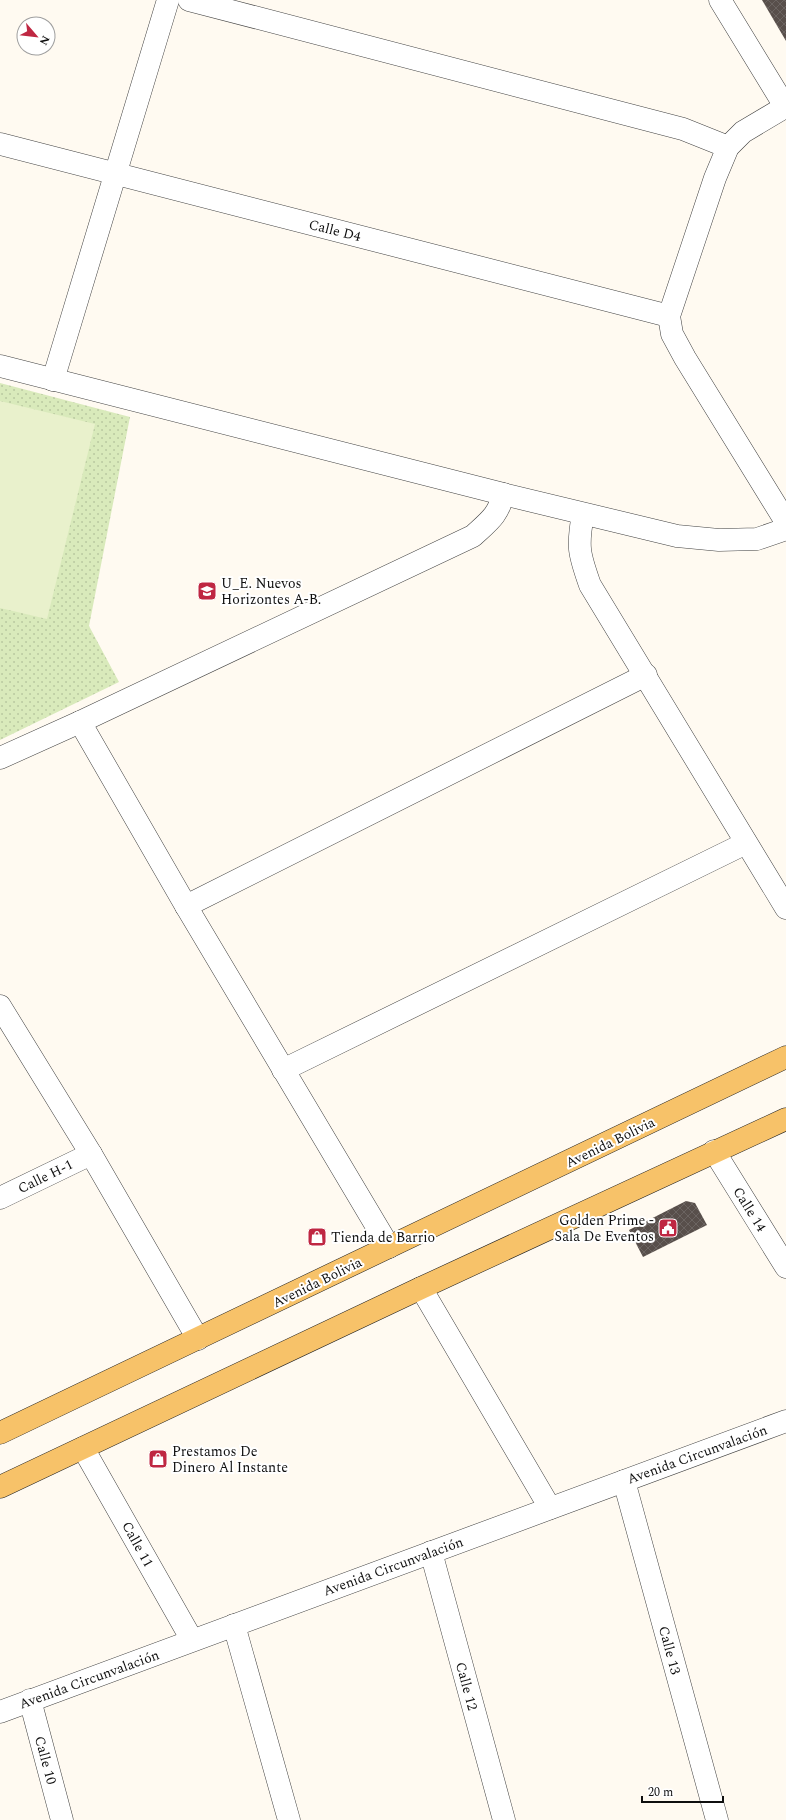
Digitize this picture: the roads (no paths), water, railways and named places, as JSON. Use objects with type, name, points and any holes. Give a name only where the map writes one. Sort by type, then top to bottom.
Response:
[{"type":"main road","name":"Avenida Bolivia","points":[[0,1433],[786,1057]]},
{"type":"main road","points":[[0,1487],[714,1151],[786,1119]]},
{"type":"street","points":[[53,380],[168,0]]},
{"type":"street","points":[[189,0],[683,129],[728,147]]},
{"type":"street","points":[[720,0],[777,77],[786,107],[743,132],[728,147],[715,178],[669,316],[672,334],[685,358],[786,522]]},
{"type":"street","name":"Calle D4","points":[[0,144],[669,316]]},
{"type":"street","points":[[0,366],[503,494],[677,536],[719,540],[757,539],[786,530]]},
{"type":"street","points":[[0,758],[80,722],[473,536],[494,518],[501,504],[503,494]]},
{"type":"street","points":[[583,514],[578,537],[580,557],[590,585],[786,908]]},
{"type":"street","points":[[186,906],[646,675]]},
{"type":"street","points":[[80,722],[186,906],[390,1247]]},
{"type":"street","points":[[283,1070],[746,843]]},
{"type":"street","points":[[0,1006],[90,1154],[198,1339]]},
{"type":"street","name":"Calle 14","points":[[714,1151],[786,1267]]},
{"type":"street","name":"Calle H-1","points":[[0,1198],[90,1154]]},
{"type":"street","points":[[422,1288],[550,1508]]},
{"type":"street","name":"Avenida Circunvalación","points":[[0,1712],[786,1421]]},
{"type":"street","name":"Calle 11","points":[[84,1448],[192,1640]]},
{"type":"street","name":"Calle 13","points":[[624,1481],[717,1820]]},
{"type":"street","name":"Calle 12","points":[[431,1552],[504,1820]]},
{"type":"street","points":[[234,1625],[289,1820]]},
{"type":"street","name":"Calle 10","points":[[30,1700],[62,1820]]},
{"type":"place","name":"U_E. Nuevos Horizontes A-B.","points":[[207,591]]},
{"type":"place","name":"Golden Prime - Sala De Eventos","points":[[668,1228]]},
{"type":"place","name":"Tienda de Barrio","points":[[317,1237]]},
{"type":"place","name":"Prestamos De Dinero Al Instante","points":[[158,1459]]}]
